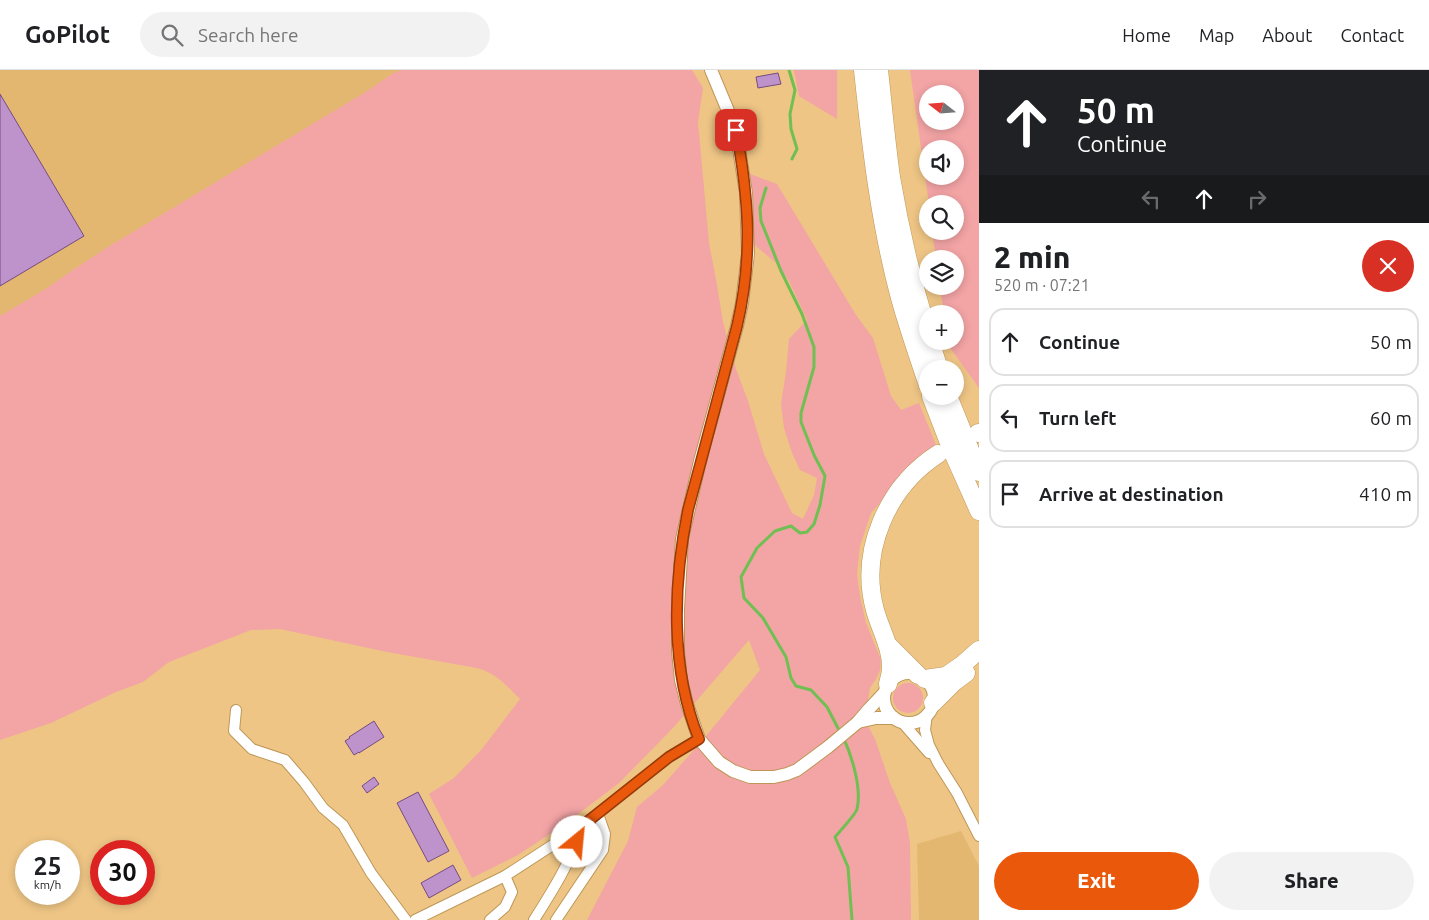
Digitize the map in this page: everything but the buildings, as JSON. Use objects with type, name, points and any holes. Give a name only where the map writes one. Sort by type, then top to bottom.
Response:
[{"type":"highway","points":[[863,70],[871,143],[887,240],[900,297],[920,360]]},
{"type":"highway","points":[[879,70],[891,177],[919,305]]},
{"type":"highway","points":[[934,405],[979,511]]},
{"type":"highway","points":[[954,405],[974,435],[979,461]]},
{"type":"highway","points":[[974,435],[979,472]]},
{"type":"highway","points":[[886,688],[891,669],[887,644],[879,624],[871,594],[870,578],[874,544],[879,526],[900,489],[911,475],[938,454]]},
{"type":"highway","points":[[887,644],[922,677],[946,676],[979,650]]},
{"type":"highway","points":[[930,708],[954,682],[966,673],[979,667]]},
{"type":"street","points":[[711,70],[736,130],[746,193],[748,254],[737,326],[700,461],[682,539],[678,599],[678,651],[686,704],[699,739],[719,762],[733,771],[750,777],[774,777],[797,770],[828,747],[858,722],[894,678],[910,673],[922,677],[930,686],[933,694],[925,730],[926,736],[938,763],[979,836]]},
{"type":"street","points":[[886,688],[884,699],[889,713],[938,763]]},
{"type":"street","points":[[858,722],[876,718],[912,722],[923,718],[930,708]]},
{"type":"street","points":[[236,710],[234,731],[252,749],[285,760],[304,782],[322,808],[342,825],[371,872],[406,920]]},
{"type":"street","points":[[415,920],[505,876],[582,826],[669,757],[699,739]]},
{"type":"street","points":[[556,920],[603,850],[605,834],[598,814]]},
{"type":"street","points":[[534,920],[568,863],[582,826]]},
{"type":"street","points":[[490,920],[505,907],[512,892],[505,876]]},
{"type":"shaded area","points":[[0,70],[401,70],[108,247],[44,290],[0,316]]},
{"type":"shaded area","points":[[401,70],[692,70],[703,88],[698,122],[709,243],[723,322],[736,369],[764,454],[792,513],[803,519],[814,495],[817,478],[800,470],[784,428],[781,404],[789,339],[807,320],[789,281],[775,262],[751,242],[745,172],[777,184],[856,315],[873,338],[891,396],[901,410],[919,403],[936,445],[909,466],[871,513],[860,546],[857,574],[866,623],[881,660],[880,670],[870,688],[867,705],[867,724],[875,739],[890,783],[906,819],[910,843],[911,920],[587,920],[628,841],[637,807],[663,785],[760,670],[749,640],[673,728],[619,783],[565,824],[518,855],[472,878],[429,794],[454,778],[482,749],[520,699],[505,684],[484,670],[280,629],[251,630],[169,662],[143,682],[116,692],[51,723],[0,740],[0,316],[44,290],[108,247],[364,93]]},
{"type":"shaded area","points":[[794,70],[837,70],[837,119],[799,96]]},
{"type":"shaded area","points":[[910,70],[979,70],[979,388],[964,367],[964,360],[959,360],[952,350],[964,350],[964,305],[943,305],[941,295],[964,295],[964,250],[935,250],[933,240],[964,240],[964,195],[928,195],[926,185],[964,185],[964,140],[920,140]]},
{"type":"shaded area","points":[[908,683],[914,684],[922,692],[922,704],[914,712],[908,713],[902,712],[894,704],[893,698],[894,692],[902,684]]},
{"type":"shaded area","points":[[961,831],[979,866],[979,920],[919,920],[917,844]]},
{"type":"waterway","points":[[789,70],[795,90],[790,114],[791,129],[797,149],[792,159]]},
{"type":"waterway","points":[[766,188],[760,208],[761,221],[781,271],[802,314],[814,347],[814,367],[801,413],[801,422],[814,455],[825,476],[820,505],[814,524],[807,532],[800,533],[791,526],[775,531],[757,548],[741,577],[744,598],[763,618],[786,657],[791,678],[796,686],[811,690],[827,707],[840,732]]},
{"type":"waterway","points":[[843,737],[850,753],[855,773],[858,801],[856,811],[835,837],[848,867],[852,920]]},
{"type":"route","points":[[577,842],[582,826],[669,757],[699,739],[686,704],[681,680],[678,651],[679,570],[682,539],[688,510],[737,326],[746,277],[748,254],[746,193],[736,130]]}]
